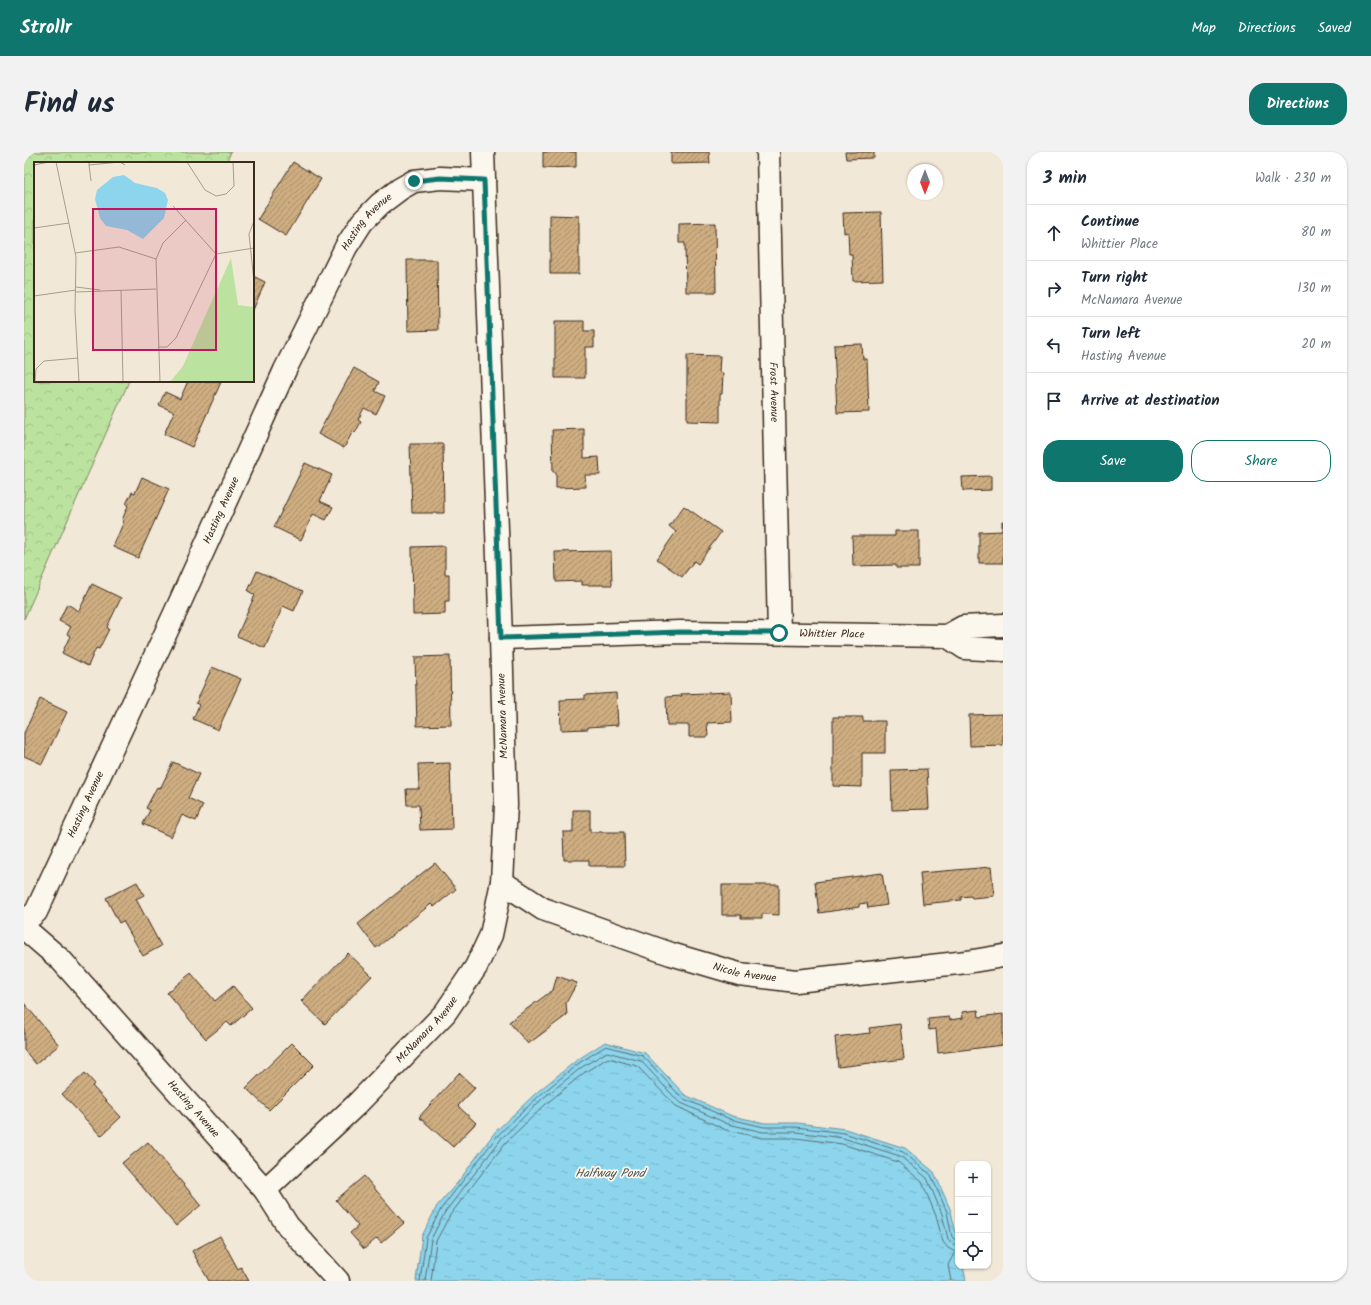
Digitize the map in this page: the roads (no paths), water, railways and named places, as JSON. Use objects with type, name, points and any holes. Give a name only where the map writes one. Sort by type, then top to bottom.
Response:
[{"type":"street","name":"McNamara Avenue","points":[[265,1190],[356,1105],[445,1013],[476,967],[491,935],[502,882],[506,805],[483,152]]},
{"type":"street","name":"Frost Avenue","points":[[768,152],[779,633]]},
{"type":"street","name":"Hasting Avenue","points":[[24,922],[36,912],[176,611],[285,370],[346,247],[362,222],[371,213],[400,189],[414,181],[440,178],[484,180]]},
{"type":"street","name":"Whittier Place","points":[[501,638],[680,632],[947,636],[963,627],[1003,624]]},
{"type":"street","points":[[947,636],[965,648],[1003,650]]},
{"type":"street","name":"Nicole Avenue","points":[[502,882],[543,909],[671,954],[739,974],[796,981],[967,962],[1003,956]]},
{"type":"street","name":"Hasting Avenue","points":[[24,928],[61,960],[265,1190],[288,1226],[338,1281]]},
{"type":"water","name":"Halfway Pond","points":[[605,1042],[645,1053],[685,1095],[732,1116],[765,1123],[797,1123],[845,1129],[905,1148],[934,1172],[951,1211],[955,1230],[955,1269],[964,1269],[966,1281],[416,1281],[422,1236],[437,1206],[458,1182],[495,1132],[536,1093],[577,1060]]}]
